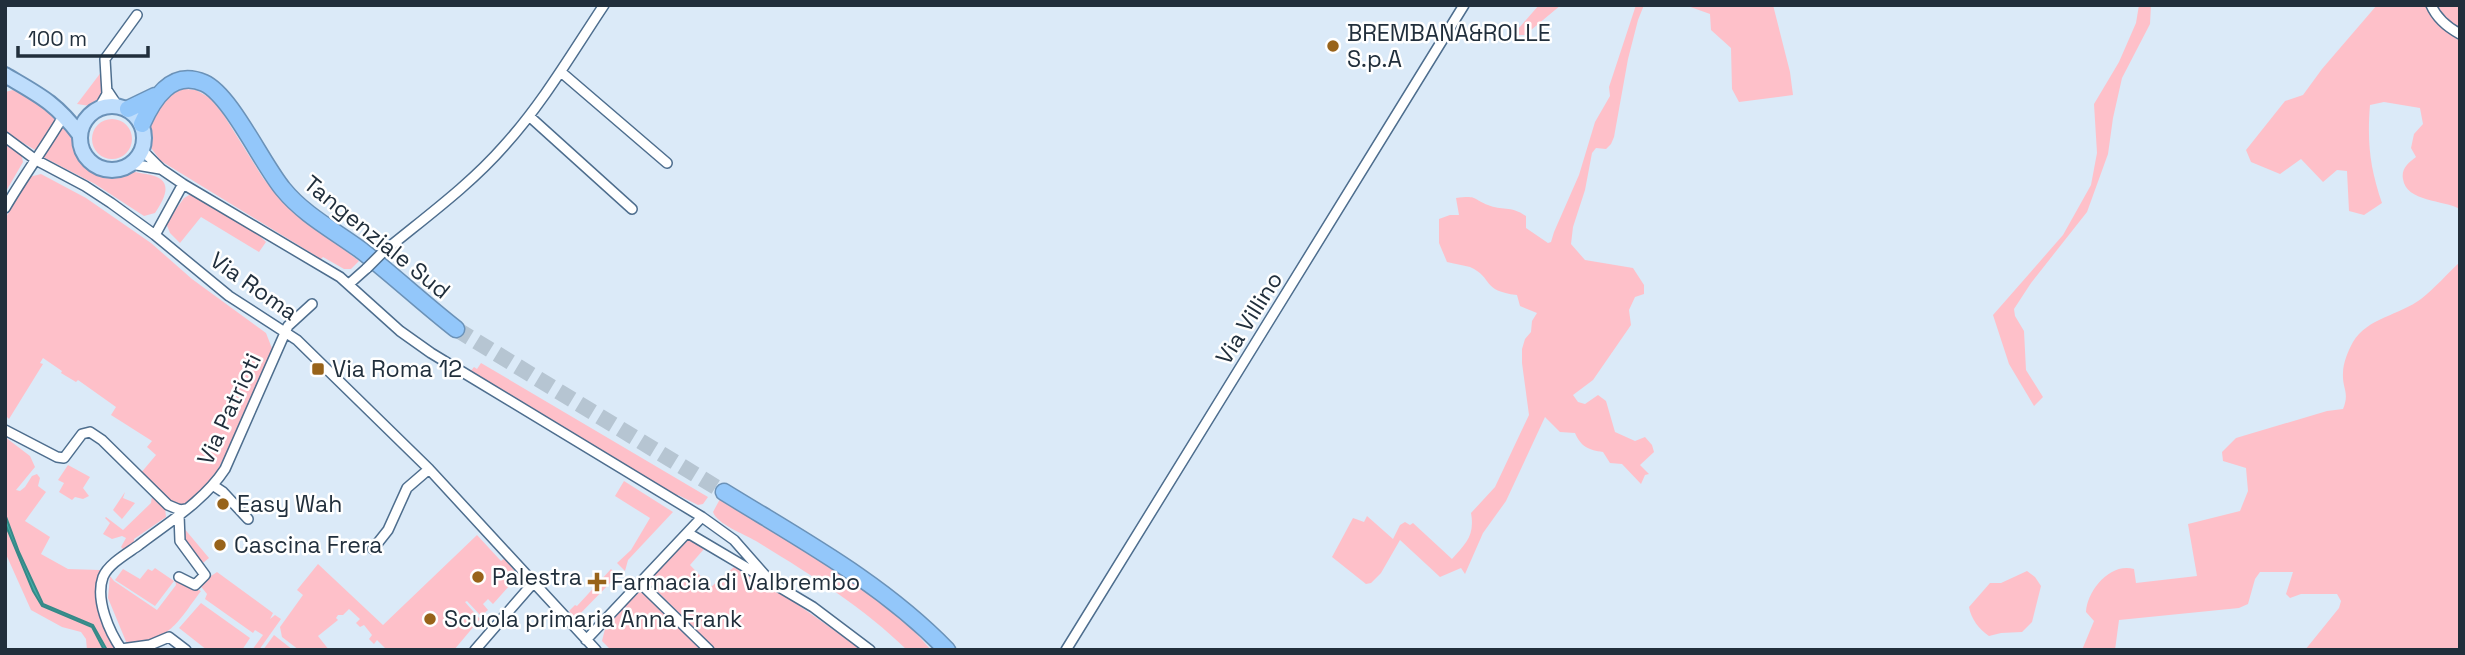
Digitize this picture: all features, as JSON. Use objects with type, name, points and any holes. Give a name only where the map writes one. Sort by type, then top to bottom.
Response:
[{"type":"highway","name":"Tangenziale Sud","points":[[123,107],[158,94],[169,85],[184,80],[197,81],[213,89],[275,180],[293,200],[360,250],[456,329]]},
{"type":"highway","points":[[142,124],[158,94]]},
{"type":"highway","points":[[724,492],[860,576],[918,622],[947,650]]},
{"type":"main road","points":[[5,75],[51,102],[63,113],[79,135],[82,151],[92,164],[115,170],[131,164],[142,150],[145,137],[142,124],[123,107],[94,111],[51,102]]},
{"type":"main road","points":[[79,135],[82,124],[94,111]]},
{"type":"street","points":[[349,284],[502,149],[561,72],[604,5]]},
{"type":"street","name":"Via Villino","points":[[1066,650],[1464,5]]},
{"type":"street","points":[[2431,5],[2445,25],[2460,34]]},
{"type":"street","points":[[94,111],[106,99],[105,59],[137,15]]},
{"type":"street","points":[[561,72],[667,163]]},
{"type":"street","points":[[107,90],[123,107]]},
{"type":"street","points":[[529,116],[632,209]]},
{"type":"street","points":[[5,208],[29,166],[36,160],[61,120]]},
{"type":"street","name":"Via Roma","points":[[5,137],[36,160],[85,186],[155,235],[207,279],[286,332],[323,364],[429,469],[596,650]]},
{"type":"street","points":[[142,150],[161,169],[183,184],[349,284],[421,347],[702,517],[734,540],[771,582]]},
{"type":"street","points":[[131,164],[161,169]]},
{"type":"street","points":[[155,235],[183,184]]},
{"type":"street","name":"Via Patrioti","points":[[121,649],[108,623],[101,596],[104,575],[125,555],[214,486],[225,469],[288,326],[312,304]]},
{"type":"street","points":[[5,430],[64,458],[82,434],[90,432],[102,440],[168,505],[180,510],[188,508]]},
{"type":"street","points":[[373,549],[388,530],[407,488],[429,469]]},
{"type":"street","points":[[214,486],[248,519]]},
{"type":"street","points":[[179,515],[180,541],[205,575],[195,585],[179,577]]},
{"type":"street","points":[[586,640],[702,517]]},
{"type":"street","points":[[688,533],[830,619],[870,650]]},
{"type":"street","points":[[475,650],[534,582]]},
{"type":"street","points":[[640,583],[709,650]]},
{"type":"street","points":[[121,649],[150,645],[169,637],[186,650]]},
{"type":"shaded area","points":[[1539,5],[1561,5],[1525,35],[1518,35],[1518,29]]},
{"type":"shaded area","points":[[1636,5],[1644,5],[1628,59],[1614,137],[1606,149],[1596,148],[1592,153],[1571,244],[1585,260],[1633,268],[1644,285],[1644,294],[1635,297],[1629,310],[1631,325],[1593,380],[1573,395],[1578,402],[1585,404],[1598,395],[1606,401],[1615,432],[1635,441],[1645,437],[1654,452],[1640,465],[1649,474],[1645,475],[1641,484],[1622,464],[1610,463],[1603,452],[1586,447],[1575,433],[1560,432],[1545,417],[1506,501],[1483,533],[1465,574],[1461,568],[1440,577],[1400,540],[1381,573],[1371,583],[1366,584],[1332,557],[1353,518],[1364,522],[1367,516],[1393,539],[1400,525],[1405,522],[1410,525],[1413,523],[1452,559],[1470,533],[1471,513],[1495,487],[1529,415],[1522,349],[1537,313],[1520,306],[1517,295],[1498,290],[1470,267],[1447,262],[1439,243],[1439,219],[1459,215],[1456,198],[1472,197],[1493,207],[1511,209],[1526,216],[1526,228],[1548,243],[1551,242],[1579,175],[1595,122],[1610,96],[1609,87]]},
{"type":"shaded area","points":[[1685,5],[1773,5],[1793,95],[1739,102],[1732,89],[1731,48],[1711,30],[1710,14]]},
{"type":"shaded area","points":[[2139,5],[2151,5],[2150,24],[2122,78],[2108,154],[2087,212],[2014,309],[2024,331],[2026,370],[2043,397],[2034,406],[2009,364],[1993,315],[2063,235],[2091,185],[2097,153],[2094,104],[2119,62],[2136,23]]},
{"type":"shaded area","points":[[2377,5],[2460,5],[2460,209],[2418,196],[2406,187],[2403,172],[2416,157],[2411,148],[2414,134],[2423,124],[2420,108],[2384,102],[2370,105],[2370,155],[2382,203],[2364,215],[2349,211],[2347,171],[2337,170],[2323,182],[2301,159],[2280,174],[2251,162],[2246,150],[2285,101],[2303,95]]},
{"type":"shaded area","points":[[102,71],[103,87],[98,100],[90,106],[77,104]]},
{"type":"shaded area","points":[[184,89],[196,90],[210,98],[263,178],[285,204],[359,261],[351,269],[344,269],[323,257],[321,259],[161,161],[151,148],[148,119],[165,96]]},
{"type":"shaded area","points":[[13,90],[24,93],[60,116],[35,150],[5,132],[5,92]]},
{"type":"shaded area","points":[[112,119],[120,120],[126,125],[131,131],[131,147],[126,153],[120,158],[112,159],[104,158],[98,153],[93,147],[92,139],[93,131],[98,125],[104,120]]},
{"type":"shaded area","points":[[63,123],[72,137],[80,161],[95,174],[109,177],[133,172],[161,179],[166,188],[165,194],[155,213],[144,216],[95,184],[43,157]]},
{"type":"shaded area","points":[[5,142],[21,153],[23,162],[5,193]]},
{"type":"shaded area","points":[[41,174],[86,198],[151,243],[192,279],[266,333],[273,351],[240,426],[212,481],[190,504],[174,505],[140,474],[156,455],[147,447],[152,441],[111,415],[116,407],[78,380],[76,382],[61,373],[62,371],[43,358],[40,363],[43,364],[9,419],[5,415],[5,219],[29,177]]},
{"type":"shaded area","points":[[191,194],[253,229],[266,242],[259,252],[201,217],[180,243],[170,233],[166,223],[184,198]]},
{"type":"shaded area","points":[[2460,262],[2460,650],[2305,650],[2339,608],[2341,601],[2337,594],[2301,594],[2290,598],[2286,594],[2293,572],[2260,572],[2255,579],[2248,604],[2239,608],[2119,620],[2115,650],[2082,650],[2094,621],[2086,612],[2087,604],[2095,587],[2109,574],[2125,568],[2134,569],[2136,583],[2197,576],[2188,524],[2240,511],[2248,491],[2246,468],[2223,461],[2222,452],[2236,438],[2327,411],[2343,409],[2346,398],[2344,365],[2359,334],[2375,322],[2421,299]]},
{"type":"shaded area","points":[[481,363],[708,497],[703,504],[698,505],[678,495],[676,497],[470,372],[474,367],[477,369]]},
{"type":"shaded area","points":[[5,437],[30,456],[35,467],[16,490],[20,491],[32,476],[37,474],[40,478],[38,486],[46,492],[25,521],[50,537],[41,554],[68,569],[100,570],[97,604],[116,650],[87,650],[86,639],[81,632],[62,627],[31,610],[5,552]]},
{"type":"shaded area","points":[[68,465],[90,477],[83,488],[89,496],[83,499],[75,497],[72,500],[59,492],[64,483],[58,480]]},
{"type":"shaded area","points":[[624,481],[673,512],[628,560],[625,571],[617,563],[631,550],[650,518],[615,496]]},
{"type":"shaded area","points":[[125,492],[123,498],[135,503],[122,519],[113,510]]},
{"type":"shaded area","points":[[152,496],[165,508],[166,517],[134,539],[124,550],[121,547],[126,538],[122,536],[112,539],[103,534],[110,523],[106,517],[123,530],[151,503]]},
{"type":"shaded area","points":[[720,499],[815,554],[902,617],[931,650],[907,650],[835,591],[756,541],[725,525],[713,512]]},
{"type":"shaded area","points":[[5,514],[43,604],[93,625],[107,650],[104,650],[92,627],[42,606],[6,526]]},
{"type":"shaded area","points":[[183,527],[209,558],[203,563],[186,547]]},
{"type":"shaded area","points":[[477,535],[501,561],[505,558],[518,576],[493,604],[488,599],[483,604],[488,610],[481,616],[465,602],[480,619],[454,650],[387,650],[377,640],[374,644],[369,639],[372,635],[364,625],[360,627],[356,623],[360,619],[349,609],[343,615],[338,615],[338,620],[318,636],[329,650],[299,650],[282,637],[280,627],[303,595],[297,590],[318,564],[383,625]]},
{"type":"shaded area","points":[[688,538],[704,549],[690,565],[711,587],[734,567],[787,597],[862,650],[716,650],[651,585],[650,578]]},
{"type":"shaded area","points":[[155,568],[174,581],[155,606],[115,580],[123,569],[140,579],[148,569],[152,571]]},
{"type":"shaded area","points":[[611,569],[619,577],[576,618],[569,611],[577,606]]},
{"type":"shaded area","points":[[2027,571],[2041,586],[2032,622],[2022,632],[1989,636],[1976,623],[1969,607],[1990,583],[2001,583]]},
{"type":"shaded area","points":[[217,572],[273,613],[270,619],[275,615],[281,619],[259,650],[252,650],[263,635],[255,630],[253,633],[205,599],[207,594],[199,584]]},
{"type":"shaded area","points":[[110,576],[157,610],[176,585],[175,580],[201,591],[178,622],[164,634],[127,644],[108,598]]},
{"type":"shaded area","points":[[641,589],[703,650],[611,650],[602,641],[606,625]]},
{"type":"shaded area","points":[[201,603],[250,638],[242,650],[207,650],[179,628]]},
{"type":"shaded area","points":[[274,635],[293,650],[263,650]]},
{"type":"tunnel","points":[[456,329],[724,492]]},
{"type":"place","name":"BREMBANA&ROLLE S.p.A","points":[[1333,46]]},
{"type":"place","name":"Via Roma 12","points":[[318,369]]},
{"type":"place","name":"Easy Wah","points":[[223,504]]},
{"type":"place","name":"Cascina Frera","points":[[220,545]]},
{"type":"place","name":"Palestra","points":[[478,577]]},
{"type":"place","name":"Farmacia di Valbrembo","points":[[597,582]]},
{"type":"place","name":"Scuola primaria Anna Frank","points":[[430,619]]}]
